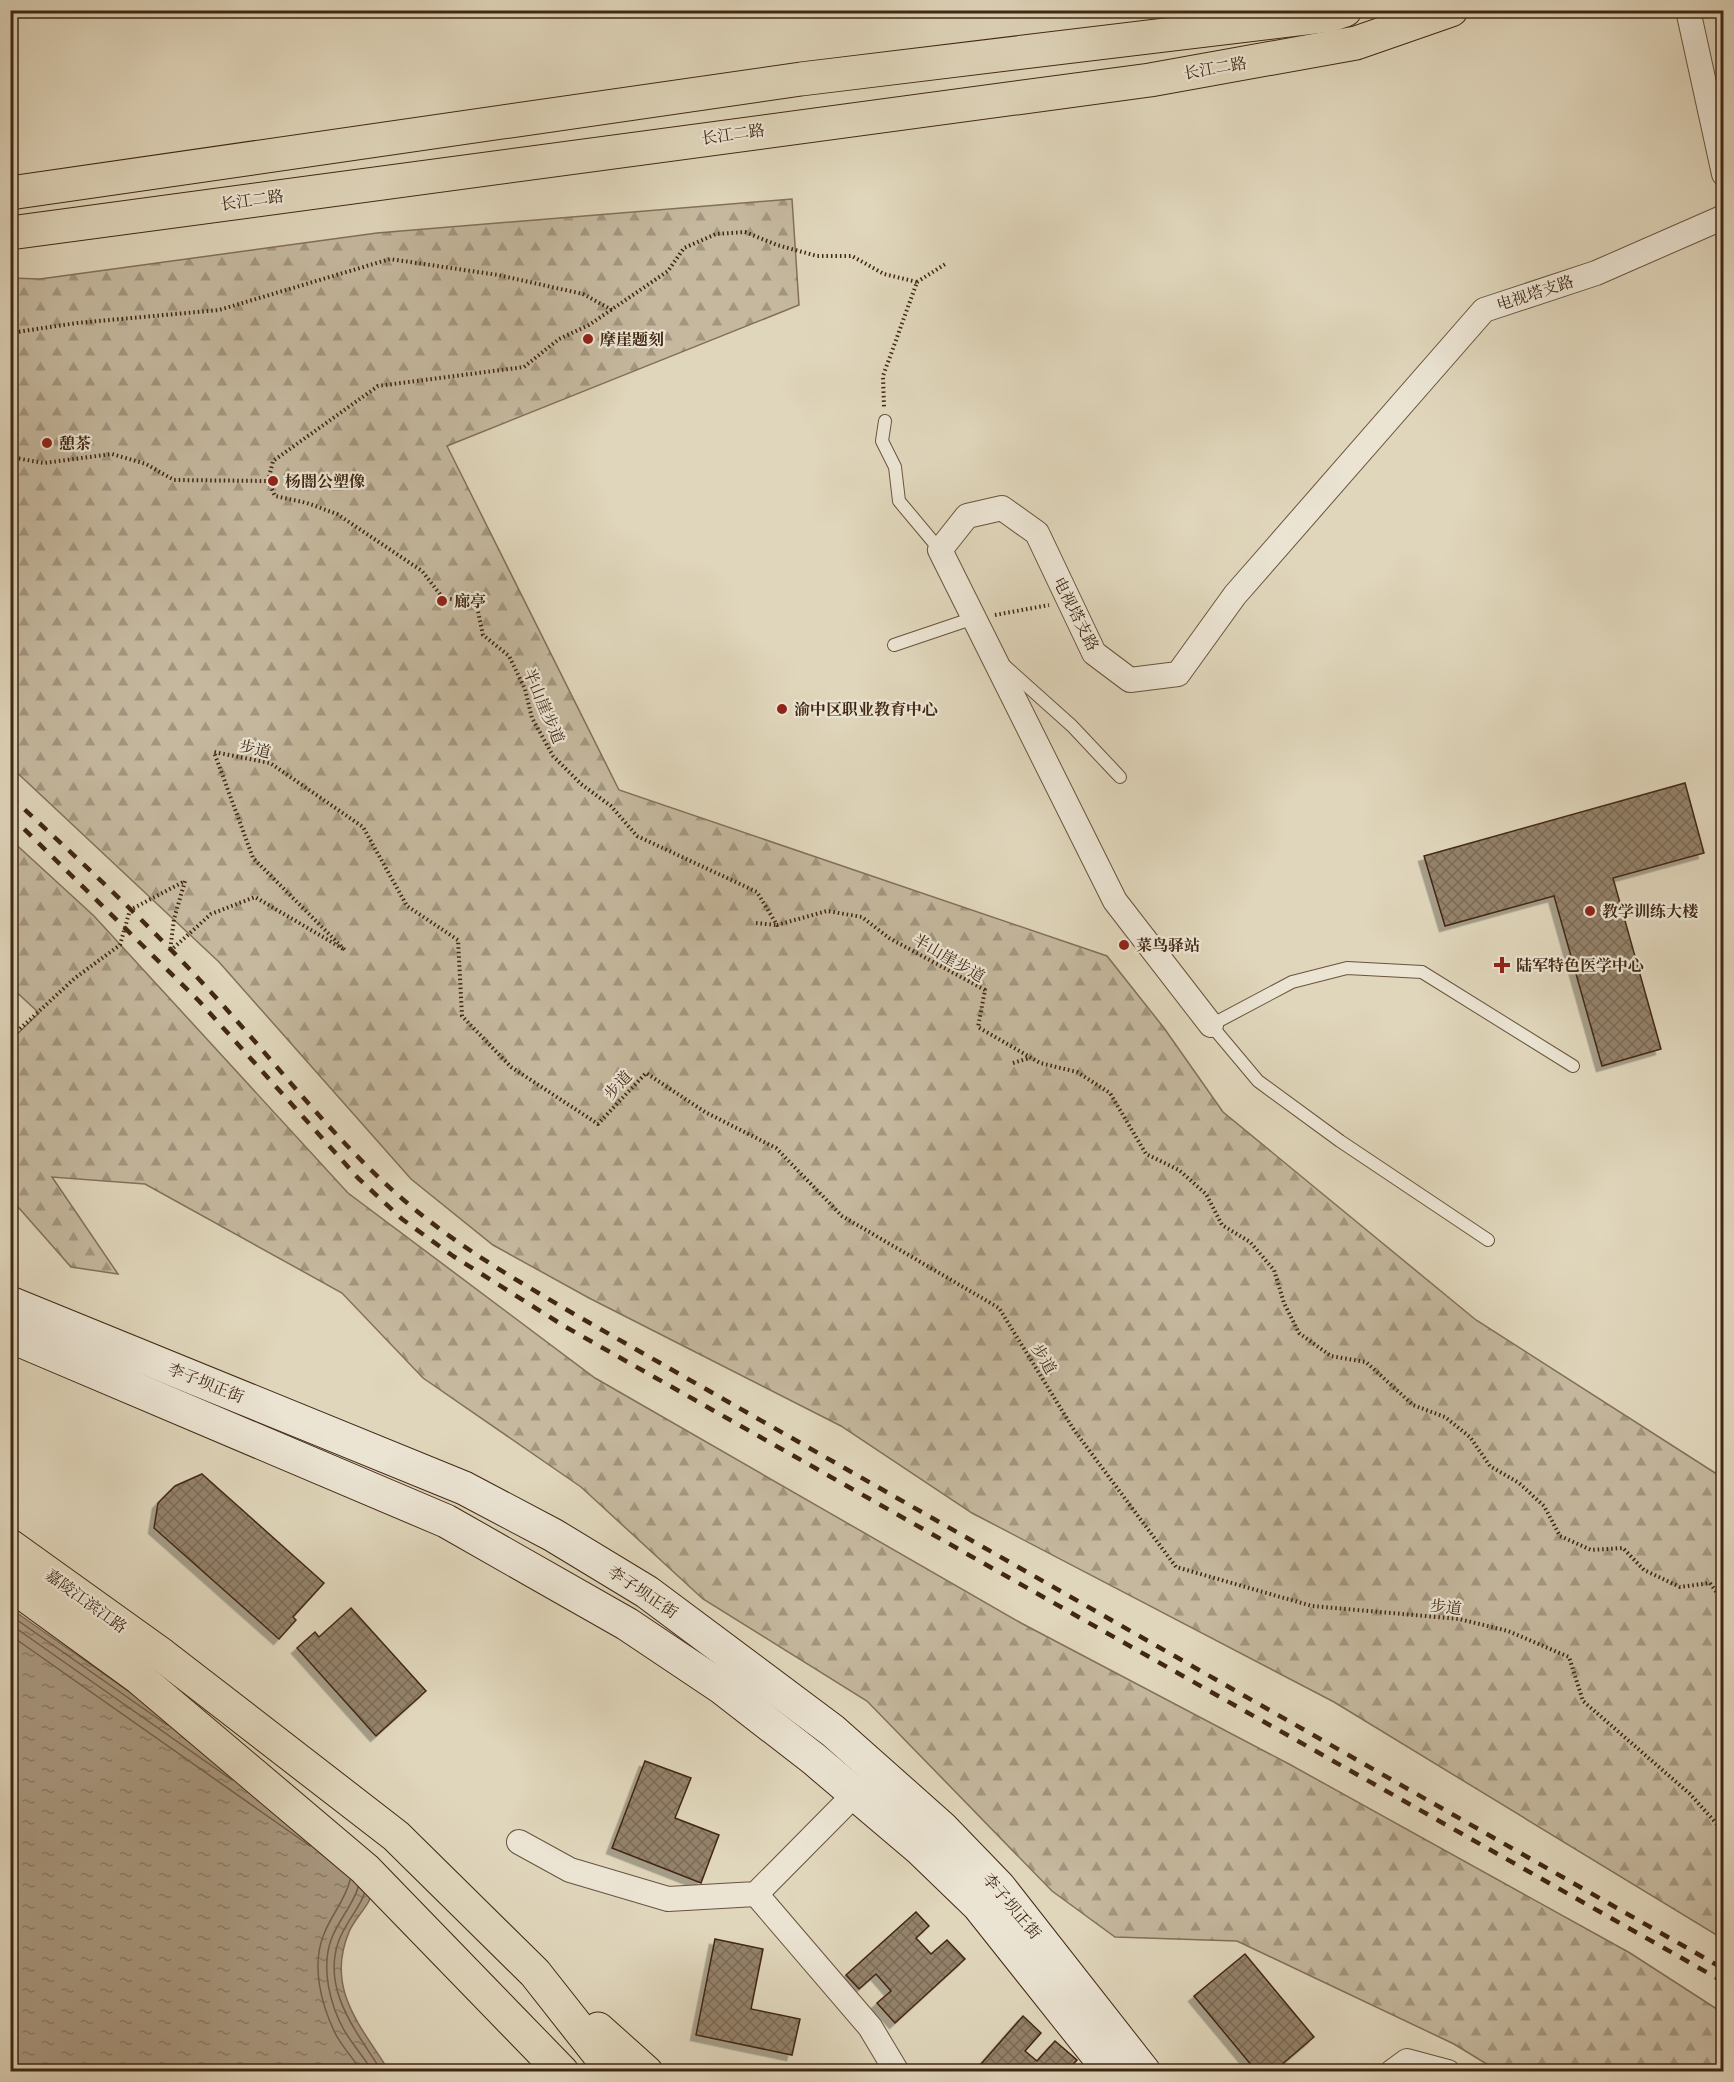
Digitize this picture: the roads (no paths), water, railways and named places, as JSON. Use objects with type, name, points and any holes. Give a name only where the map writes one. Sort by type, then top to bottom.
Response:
[{"type":"main road","points":[[10,193],[801,79],[1319,17],[1345,10]]},
{"type":"main road","name":"长江二路","points":[[10,233],[1150,80],[1356,43],[1451,10]]},
{"type":"main road","name":"李子坝正街","points":[[10,1303],[464,1488],[553,1535],[647,1592],[833,1731],[941,1827],[999,1887],[1144,2072]]},
{"type":"main road","name":"李子坝正街","points":[[10,1336],[446,1521],[627,1624],[721,1687],[856,1793],[920,1849],[979,1906],[1111,2072]]},
{"type":"main road","name":"嘉陵江滨江路","points":[[10,1546],[162,1655],[396,1836],[535,1972]]},
{"type":"main road","name":"嘉陵江滨江路","points":[[10,1584],[138,1677],[365,1869],[562,2072]]},
{"type":"main road","points":[[535,1972],[613,2072]]},
{"type":"main road","points":[[535,1972],[646,2072]]},
{"type":"street","points":[[1688,10],[1724,174]]},
{"type":"street","name":"电视塔支路","points":[[940,550],[967,516],[1002,508],[1037,533],[1094,653],[1130,680],[1178,674],[1235,595],[1484,310],[1596,273],[1724,217]]},
{"type":"street","points":[[940,550],[1115,901],[1211,1025]]},
{"type":"street","points":[[519,1842],[570,1870],[668,1899],[756,1894],[856,1793]]},
{"type":"street","points":[[756,1894],[870,2027],[897,2072]]},
{"type":"street","points":[[1392,2072],[1407,2061],[1448,2072]]},
{"type":"lane","points":[[885,421],[882,441],[895,467],[899,501],[940,550]]},
{"type":"lane","points":[[894,645],[974,618]]},
{"type":"lane","points":[[993,655],[1072,726],[1120,777]]},
{"type":"lane","points":[[1488,1240],[1340,1141],[1258,1081],[1211,1025],[1292,982],[1347,968],[1422,972],[1572,1066]]},
{"type":"water","points":[[10,1608],[375,1864],[369,1901],[349,1932],[343,1952],[341,1971],[349,2006],[389,2071],[11,2071]]},
{"type":"railway","points":[[10,796],[160,939],[357,1156],[412,1207],[470,1251],[574,1314],[1724,1969]]},
{"type":"railway","points":[[10,815],[199,1001],[358,1178],[402,1219],[453,1256],[564,1326],[1724,1982]]},
{"type":"place","name":"摩崖题刻","points":[[588,339]]},
{"type":"place","name":"憩茶","points":[[47,443]]},
{"type":"place","name":"杨闇公塑像","points":[[273,481]]},
{"type":"place","name":"廊亭","points":[[442,601]]},
{"type":"place","name":"渝中区职业教育中心","points":[[782,709]]},
{"type":"place","name":"教学训练大楼","points":[[1590,911]]},
{"type":"place","name":"菜鸟驿站","points":[[1124,945]]},
{"type":"place","name":"陆军特色医学中心","points":[[1502,965]]}]
